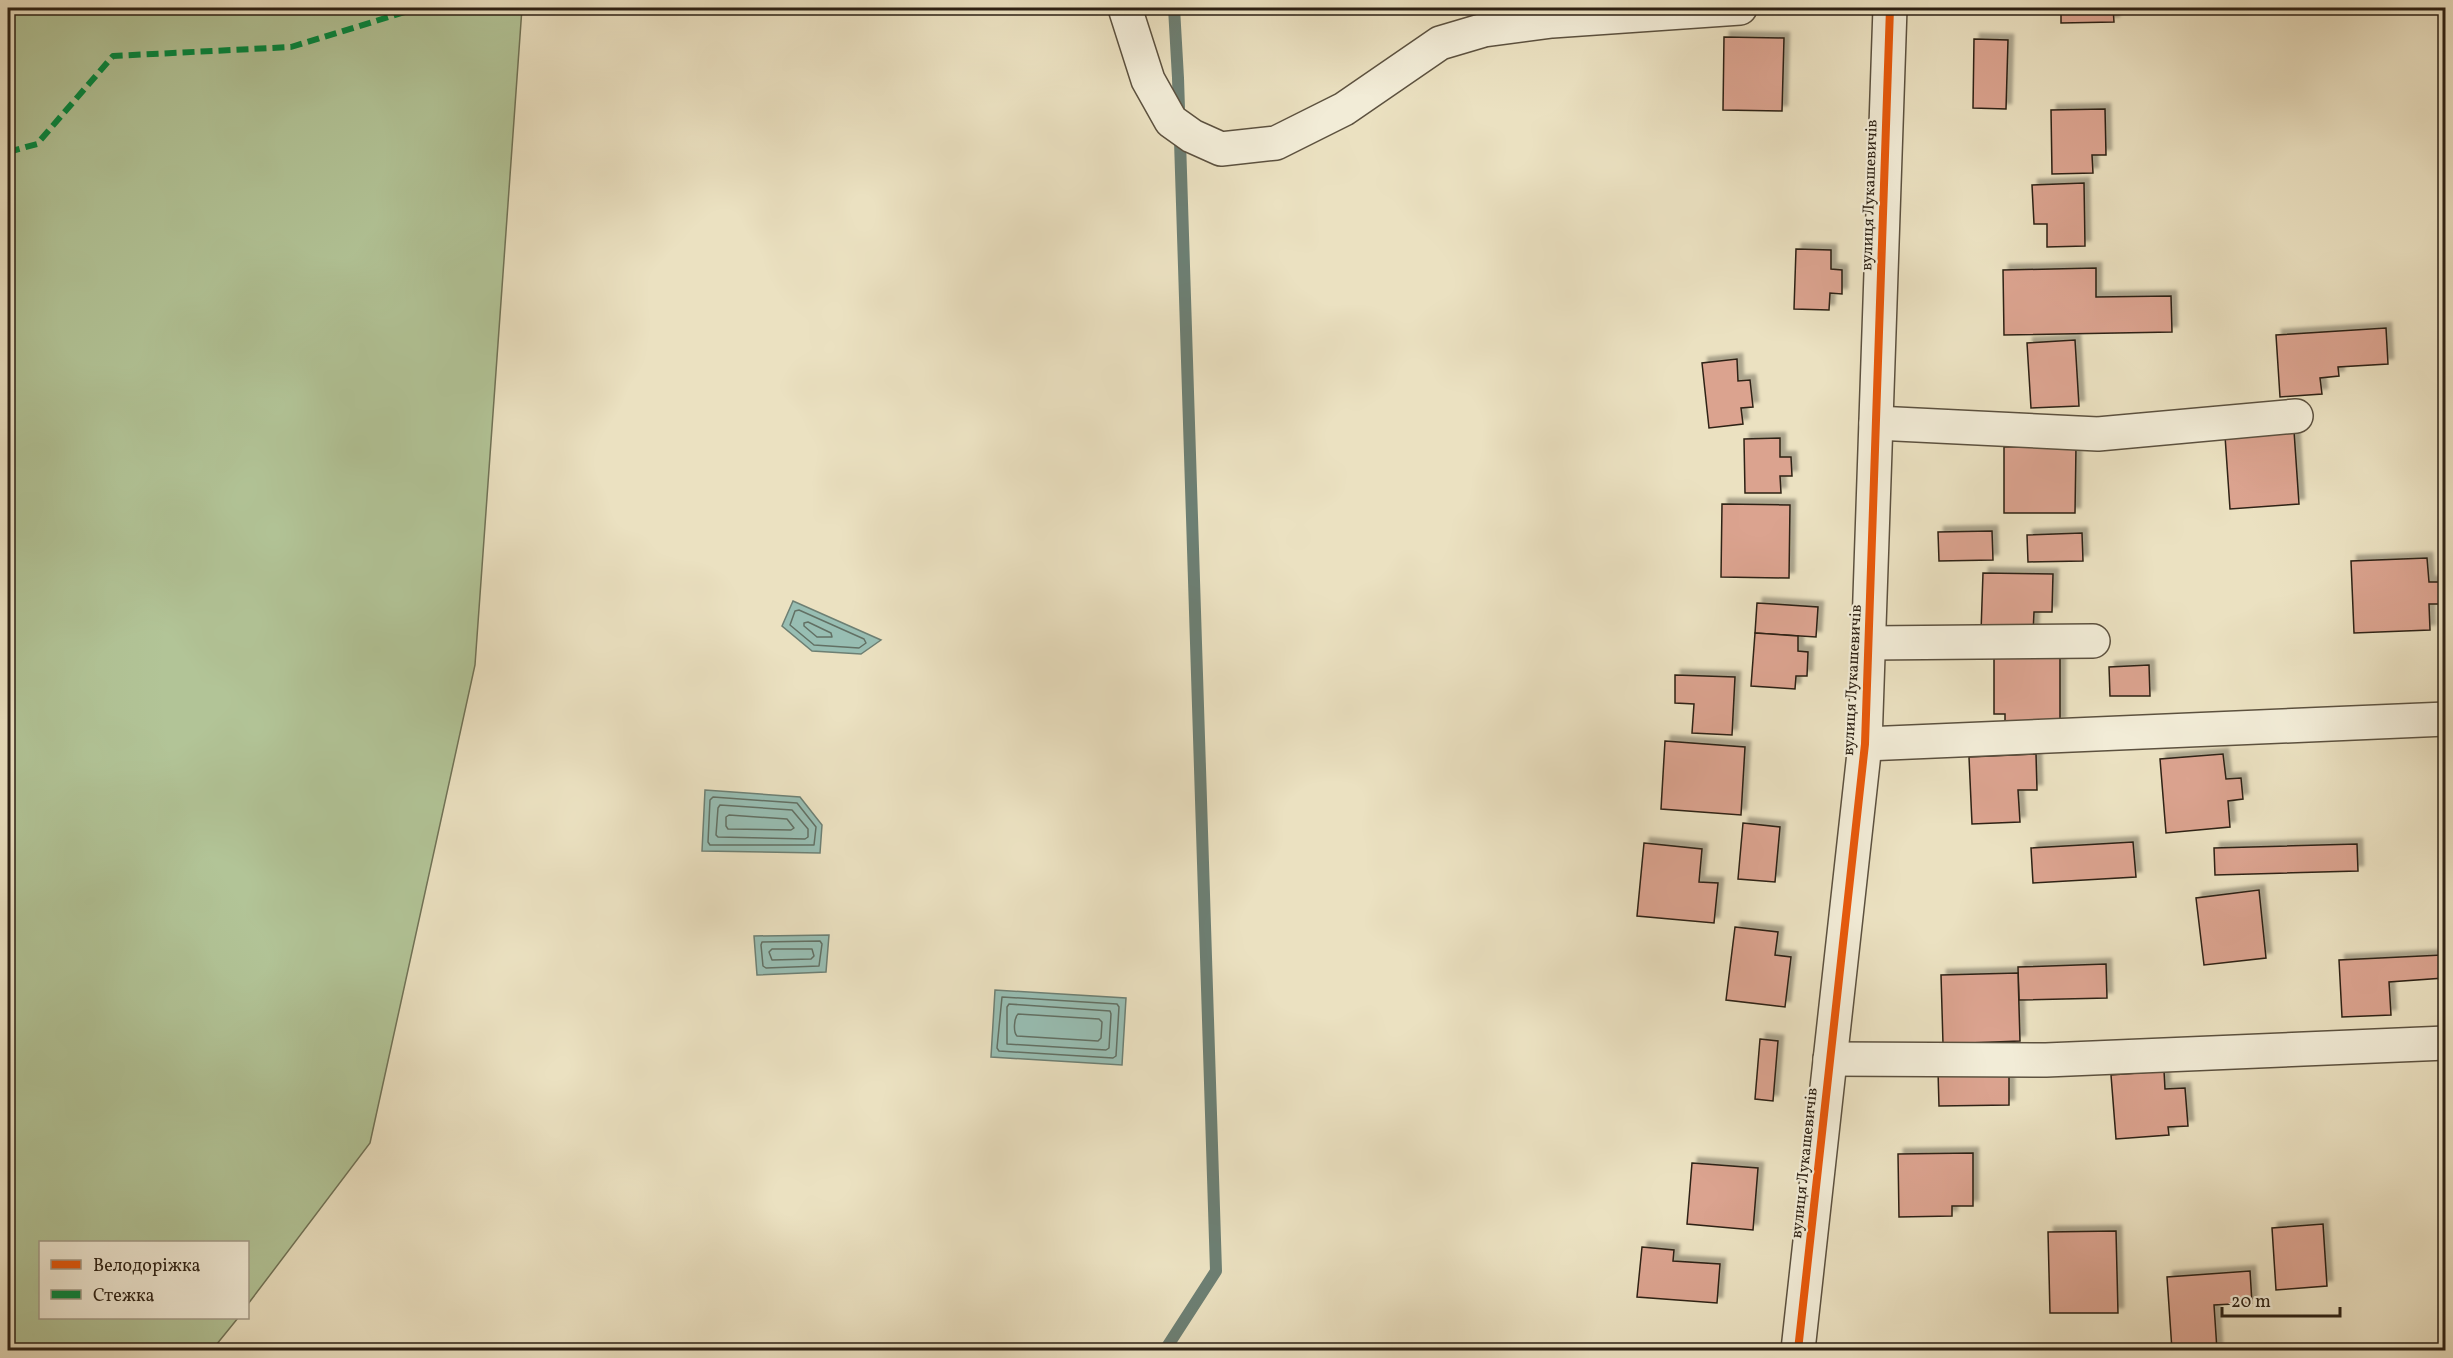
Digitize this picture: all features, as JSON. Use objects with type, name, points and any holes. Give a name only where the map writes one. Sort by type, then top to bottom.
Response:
[{"type":"street","points":[[1125,8],[1148,80],[1181,129],[1221,149],[1276,143],[1344,109],[1440,43],[1484,30],[1552,21],[1740,8]]},
{"type":"street","name":"вулиця Лукашевичів","points":[[1797,1350],[1865,744],[1890,8]]},
{"type":"street","points":[[1876,423],[2098,434],[2296,416]]},
{"type":"street","points":[[1869,643],[2093,641]]},
{"type":"street","points":[[1865,744],[2445,719]]},
{"type":"street","points":[[1830,1059],[2046,1060],[2445,1043]]},
{"type":"green space","points":[[8,8],[522,8],[475,665],[370,1143],[249,1303],[249,1241],[39,1241],[39,1319],[237,1319],[212,1350],[8,1350]]},
{"type":"water","points":[[793,601],[881,640],[861,654],[812,651],[782,626]]},
{"type":"water","points":[[705,790],[800,797],[822,825],[820,853],[702,851]]},
{"type":"water","points":[[829,935],[826,972],[757,975],[754,936]]},
{"type":"water","points":[[995,990],[1126,998],[1122,1065],[991,1057]]},
{"type":"building","points":[[2061,8],[2113,8],[2114,22],[2061,23]]},
{"type":"building","points":[[1724,37],[1784,38],[1782,111],[1723,110]]},
{"type":"building","points":[[1974,39],[2008,40],[2006,109],[1973,108]]},
{"type":"building","points":[[2105,109],[2106,155],[2092,155],[2093,173],[2052,174],[2051,110]]},
{"type":"building","points":[[2084,183],[2085,246],[2047,247],[2047,224],[2034,224],[2032,185]]},
{"type":"building","points":[[1796,249],[1831,250],[1831,269],[1842,270],[1842,294],[1830,293],[1829,310],[1794,309]]},
{"type":"building","points":[[2096,268],[2096,297],[2171,296],[2172,332],[2004,335],[2003,270]]},
{"type":"building","points":[[2386,328],[2388,364],[2338,367],[2339,376],[2320,378],[2322,394],[2280,397],[2276,335]]},
{"type":"building","points":[[2075,340],[2079,406],[2031,408],[2027,343]]},
{"type":"building","points":[[1737,359],[1738,381],[1750,380],[1753,407],[1741,408],[1743,424],[1709,428],[1702,363]]},
{"type":"building","points":[[2294,431],[2299,504],[2230,509],[2225,436]]},
{"type":"building","points":[[1780,438],[1780,457],[1791,457],[1792,476],[1780,476],[1781,493],[1745,493],[1744,439]]},
{"type":"building","points":[[2076,446],[2075,513],[2004,513],[2004,447]]},
{"type":"building","points":[[1722,504],[1790,505],[1789,578],[1721,577]]},
{"type":"building","points":[[1992,531],[1993,560],[1939,561],[1938,532]]},
{"type":"building","points":[[2082,533],[2083,561],[2028,562],[2027,535]]},
{"type":"building","points":[[2427,558],[2429,582],[2441,582],[2442,604],[2429,604],[2430,630],[2354,633],[2351,561]]},
{"type":"building","points":[[1983,573],[2053,574],[2052,612],[2034,612],[2033,633],[1981,632]]},
{"type":"building","points":[[1757,603],[1818,607],[1816,637],[1755,633]]},
{"type":"building","points":[[1755,633],[1798,636],[1798,651],[1808,652],[1807,676],[1796,676],[1795,689],[1751,686]]},
{"type":"building","points":[[2060,651],[2060,723],[2005,724],[2005,714],[1994,714],[1994,652]]},
{"type":"building","points":[[2149,665],[2150,696],[2110,696],[2109,667]]},
{"type":"building","points":[[1675,675],[1735,677],[1732,735],[1692,733],[1694,704],[1675,703]]},
{"type":"building","points":[[1665,741],[1745,747],[1741,815],[1661,809]]},
{"type":"building","points":[[2036,754],[2037,790],[2018,790],[2020,822],[1972,824],[1969,757]]},
{"type":"building","points":[[2223,754],[2226,779],[2241,778],[2243,799],[2228,801],[2230,827],[2166,833],[2160,759]]},
{"type":"building","points":[[1743,823],[1780,827],[1775,882],[1738,879]]},
{"type":"building","points":[[2133,842],[2136,877],[2033,883],[2031,848]]},
{"type":"building","points":[[1644,843],[1702,849],[1699,882],[1718,883],[1714,923],[1637,916]]},
{"type":"building","points":[[2357,844],[2358,871],[2215,875],[2214,848]]},
{"type":"building","points":[[2259,890],[2266,958],[2204,965],[2196,898]]},
{"type":"building","points":[[1735,927],[1778,932],[1775,955],[1791,957],[1785,1007],[1726,1000]]},
{"type":"building","points":[[2442,955],[2444,978],[2389,982],[2391,1015],[2342,1017],[2339,960]]},
{"type":"building","points":[[2106,964],[2107,998],[2019,1000],[2018,967]]},
{"type":"building","points":[[2018,973],[2020,1041],[1943,1044],[1941,975]]},
{"type":"building","points":[[1760,1039],[1778,1041],[1773,1101],[1755,1099]]},
{"type":"building","points":[[1938,1071],[2009,1071],[2009,1105],[1939,1106]]},
{"type":"building","points":[[2164,1071],[2165,1089],[2185,1088],[2188,1126],[2168,1127],[2169,1135],[2116,1139],[2111,1075]]},
{"type":"building","points":[[1973,1153],[1973,1206],[1952,1206],[1952,1216],[1899,1217],[1898,1154]]},
{"type":"building","points":[[1692,1163],[1758,1168],[1753,1230],[1687,1224]]},
{"type":"building","points":[[2323,1224],[2327,1286],[2276,1290],[2272,1228]]},
{"type":"building","points":[[2116,1231],[2118,1313],[2050,1313],[2048,1232]]},
{"type":"building","points":[[1642,1247],[1674,1250],[1673,1261],[1720,1264],[1717,1303],[1637,1297]]},
{"type":"building","points":[[2250,1271],[2252,1303],[2214,1305],[2217,1350],[2172,1350],[2167,1277]]},
{"type":"waterway","points":[[1165,1350],[1216,1271],[1174,8]]},
{"type":"marked path","points":[[8,152],[37,144],[113,56],[291,47],[418,8]]},
{"type":"cycle path","points":[[1798,1350],[1865,744],[1890,8]]}]
